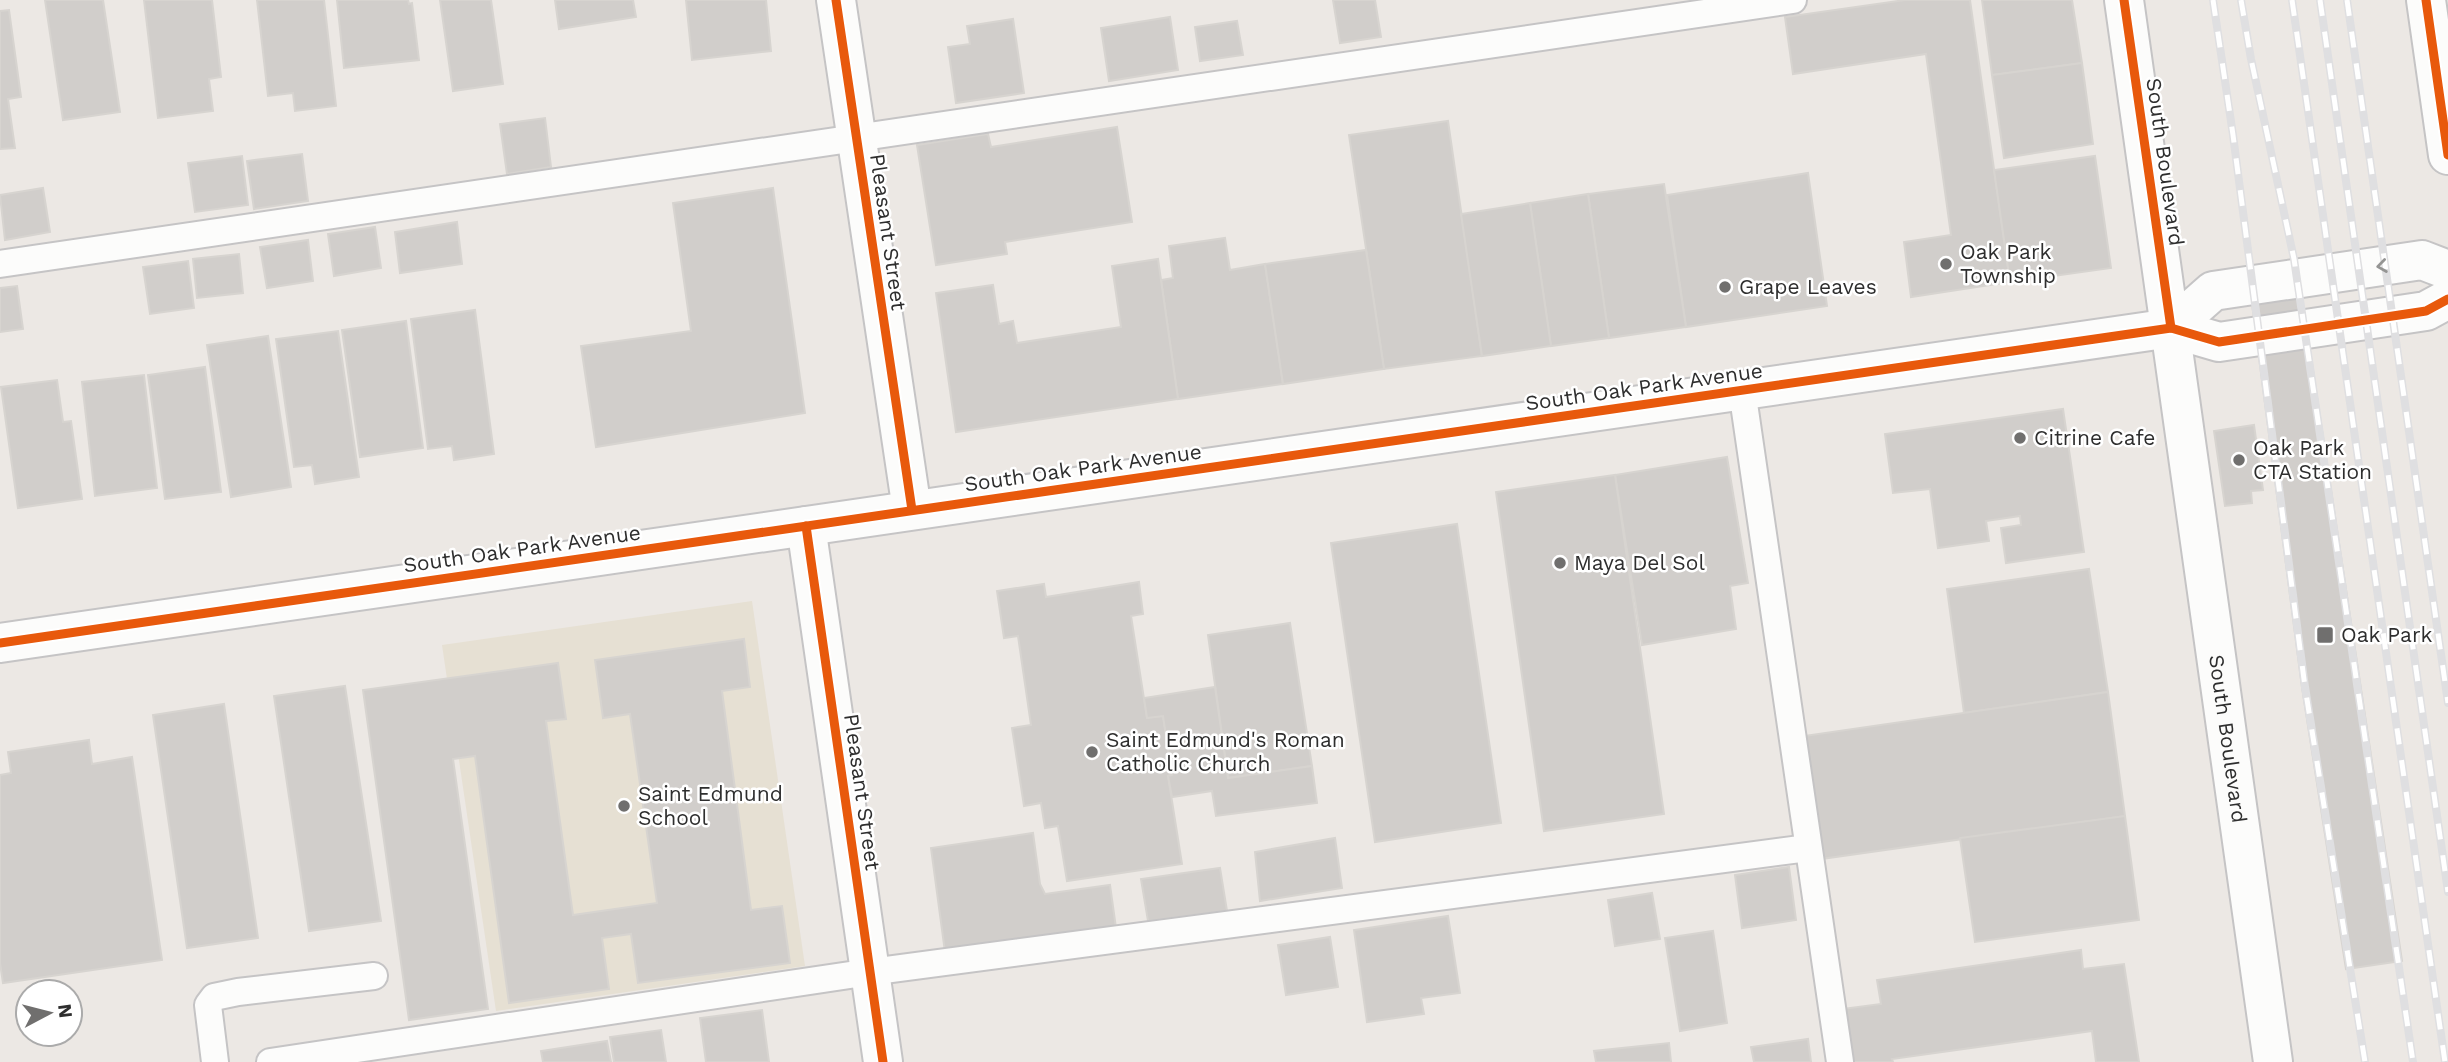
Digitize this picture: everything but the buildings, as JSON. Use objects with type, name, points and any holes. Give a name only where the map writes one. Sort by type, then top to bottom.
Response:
[{"type":"street","name":"Pleasant Street","points":[[836,0],[912,510]]},
{"type":"street","name":"South Boulevard","points":[[2124,0],[2273,1062]]},
{"type":"street","points":[[2426,0],[2448,155]]},
{"type":"street","points":[[2171,328],[2213,291],[2422,260],[2448,271]]},
{"type":"street","points":[[2171,328],[2219,342],[2426,311],[2448,299]]},
{"type":"street","name":"South Oak Park Avenue","points":[[0,643],[2171,328]]},
{"type":"street","name":"Pleasant Street","points":[[806,526],[883,1062]]},
{"type":"lane","points":[[0,264],[1793,0]]},
{"type":"lane","points":[[1742,390],[1840,1062]]},
{"type":"lane","points":[[270,1062],[870,972],[1808,848]]},
{"type":"lane","points":[[215,1062],[208,1005],[214,997],[374,976]]},
{"type":"shaded area","name":"Saint Edmund School","points":[[752,601],[805,966],[496,1011],[442,645]]},
{"type":"railway","points":[[2213,0],[2305,687],[2365,1062]]},
{"type":"railway","points":[[2241,0],[2294,259],[2413,1062]]},
{"type":"railway","points":[[2292,0],[2445,1062]]},
{"type":"railway","points":[[2320,0],[2448,892]]},
{"type":"railway","points":[[2347,0],[2448,703]]},
{"type":"cycle path","points":[[836,0],[912,510]]},
{"type":"cycle path","points":[[2124,0],[2171,328]]},
{"type":"cycle path","points":[[2426,0],[2448,155]]},
{"type":"cycle path","points":[[0,643],[2171,328],[2219,342],[2426,311],[2448,299]]},
{"type":"cycle path","points":[[806,526],[883,1062]]},
{"type":"place","name":"Oak Park Township","points":[[1946,264]]},
{"type":"place","name":"Grape Leaves","points":[[1725,287]]},
{"type":"place","name":"Citrine Cafe","points":[[2020,438]]},
{"type":"place","name":"Oak Park CTA Station","points":[[2239,460]]},
{"type":"place","name":"Maya Del Sol","points":[[1560,563]]},
{"type":"place","name":"Oak Park","points":[[2325,635]]},
{"type":"place","name":"Saint Edmund's Roman Catholic Church","points":[[1092,752]]},
{"type":"place","name":"Saint Edmund School","points":[[624,806]]}]
